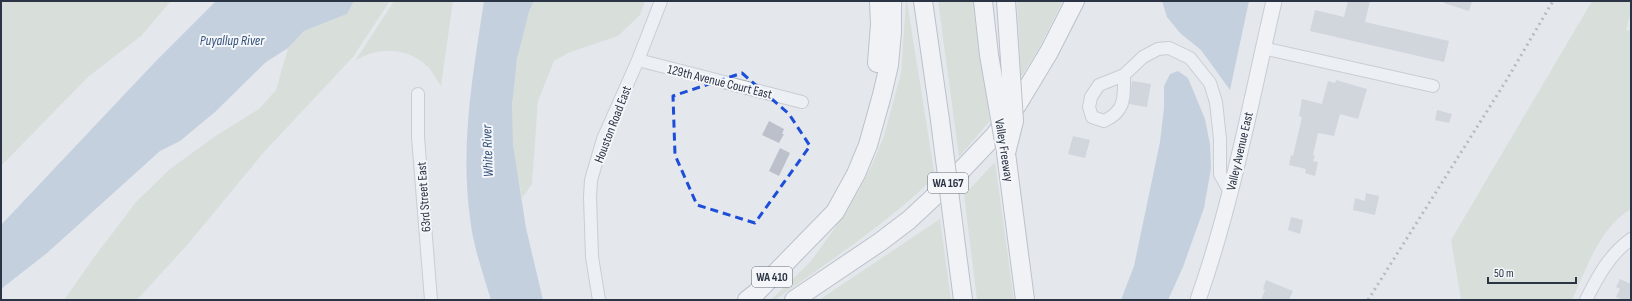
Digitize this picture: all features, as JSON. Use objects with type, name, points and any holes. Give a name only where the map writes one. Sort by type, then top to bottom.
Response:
[{"type":"highway","points":[[796,253],[810,228],[827,208],[858,140],[871,93],[877,62],[880,24],[878,1]]},
{"type":"highway","points":[[796,253],[835,212],[856,174],[868,145],[889,65],[892,32],[892,1]]},
{"type":"highway","name":"WA 167","points":[[922,1],[940,120],[963,300]]},
{"type":"highway","name":"Valley Freeway","points":[[983,1],[1006,153],[1025,300]]},
{"type":"highway","points":[[1006,1],[1014,121],[1006,153]]},
{"type":"highway","points":[[794,300],[880,242],[909,220],[953,179],[994,136],[1050,52],[1075,1]]},
{"type":"highway","name":"WA 410","points":[[747,300],[796,253]]},
{"type":"main road","name":"Valley Avenue East","points":[[1198,300],[1211,262],[1230,192],[1274,1]]},
{"type":"street","name":"Houston Road East","points":[[599,300],[592,257],[590,197],[591,180],[603,139],[638,60],[661,1]]},
{"type":"street","points":[[1124,75],[1143,57],[1158,49],[1169,48],[1190,58],[1210,83],[1216,102],[1220,139],[1220,174],[1230,192]]},
{"type":"street","points":[[1263,48],[1433,86]]},
{"type":"street","name":"129th Avenue Court East","points":[[638,60],[802,102]]},
{"type":"street","name":"63rd Street East","points":[[418,94],[418,137],[431,300]]},
{"type":"street","points":[[1586,300],[1602,269],[1618,250],[1631,239]]},
{"type":"highlighted area","points":[[742,73],[789,114],[810,146],[755,223],[697,205],[675,155],[673,96]]},
{"type":"green space","points":[[1,1],[171,1],[141,36],[88,77],[1,166]]},
{"type":"green space","points":[[354,1],[390,1],[353,57],[264,152],[188,244],[137,300],[64,300],[136,202],[170,169],[214,137],[259,109],[276,90],[288,48],[304,31],[347,14]]},
{"type":"green space","points":[[394,1],[453,1],[441,86],[427,66],[411,55],[401,52],[383,51],[364,56],[355,61]]},
{"type":"green space","points":[[534,1],[645,1],[640,15],[618,36],[568,53],[554,61],[538,101],[532,184],[522,198],[513,144],[513,91],[523,33]]},
{"type":"green space","points":[[906,1],[935,177],[897,211],[857,242],[775,300],[771,300],[811,261],[858,192],[872,165],[884,136],[901,73]]},
{"type":"green space","points":[[938,1],[974,1],[990,121],[959,157]]},
{"type":"green space","points":[[1017,1],[1063,1],[1038,50],[1021,77]]},
{"type":"green space","points":[[1592,1],[1631,1],[1631,11],[1626,30],[1631,31],[1631,209],[1610,227],[1602,238],[1589,262],[1572,300],[1461,300],[1451,240]]},
{"type":"green space","points":[[995,162],[1014,300],[977,300],[964,195]]},
{"type":"green space","points":[[940,219],[951,300],[819,300]]},
{"type":"water","name":"Puyallup River","points":[[216,1],[354,1],[347,14],[304,31],[288,48],[266,62],[215,112],[180,141],[160,151],[47,253],[1,289],[1,225],[156,61]]},
{"type":"water","name":"White River","points":[[484,1],[534,1],[529,12],[517,59],[512,106],[513,144],[526,228],[543,300],[491,300],[473,239],[467,191],[467,136],[472,82]]},
{"type":"water","points":[[1162,1],[1249,1],[1230,90],[1201,50],[1180,33],[1167,17]]},
{"type":"water","points":[[1178,71],[1188,78],[1205,119],[1210,144],[1211,168],[1204,208],[1183,267],[1168,300],[1121,300],[1134,266],[1160,142],[1164,108],[1164,86],[1170,74]]},
{"type":"building","points":[[1348,1],[1370,1],[1365,22],[1449,41],[1444,62],[1310,31],[1315,10],[1344,17]]},
{"type":"building","points":[[1444,1],[1472,1],[1469,11],[1444,3]]},
{"type":"building","points":[[1336,80],[1367,89],[1358,119],[1340,114],[1334,136],[1318,133],[1313,155],[1315,156],[1313,161],[1318,162],[1315,176],[1305,173],[1306,169],[1289,165],[1291,155],[1293,156],[1302,117],[1299,116],[1302,99],[1322,104],[1328,81],[1335,83]]},
{"type":"building","points":[[1132,81],[1151,84],[1147,107],[1129,104]]},
{"type":"building","points":[[1437,110],[1452,114],[1449,123],[1435,120]]},
{"type":"building","points":[[769,121],[784,129],[782,134],[784,134],[779,143],[762,135]]},
{"type":"building","points":[[1073,136],[1090,140],[1085,158],[1068,154]]},
{"type":"building","points":[[780,148],[790,153],[779,176],[769,171]]},
{"type":"building","points":[[1366,193],[1379,196],[1375,215],[1353,210],[1355,198],[1365,201]]},
{"type":"building","points":[[1291,217],[1303,220],[1300,234],[1288,230]]},
{"type":"building","points":[[1620,279],[1631,284],[1631,300],[1623,300],[1616,297],[1620,289],[1616,287]]},
{"type":"building","points":[[1266,280],[1293,291],[1289,300],[1261,300],[1265,290],[1263,289]]},
{"type":"railway","points":[[1368,300],[1506,81],[1553,1]]}]
